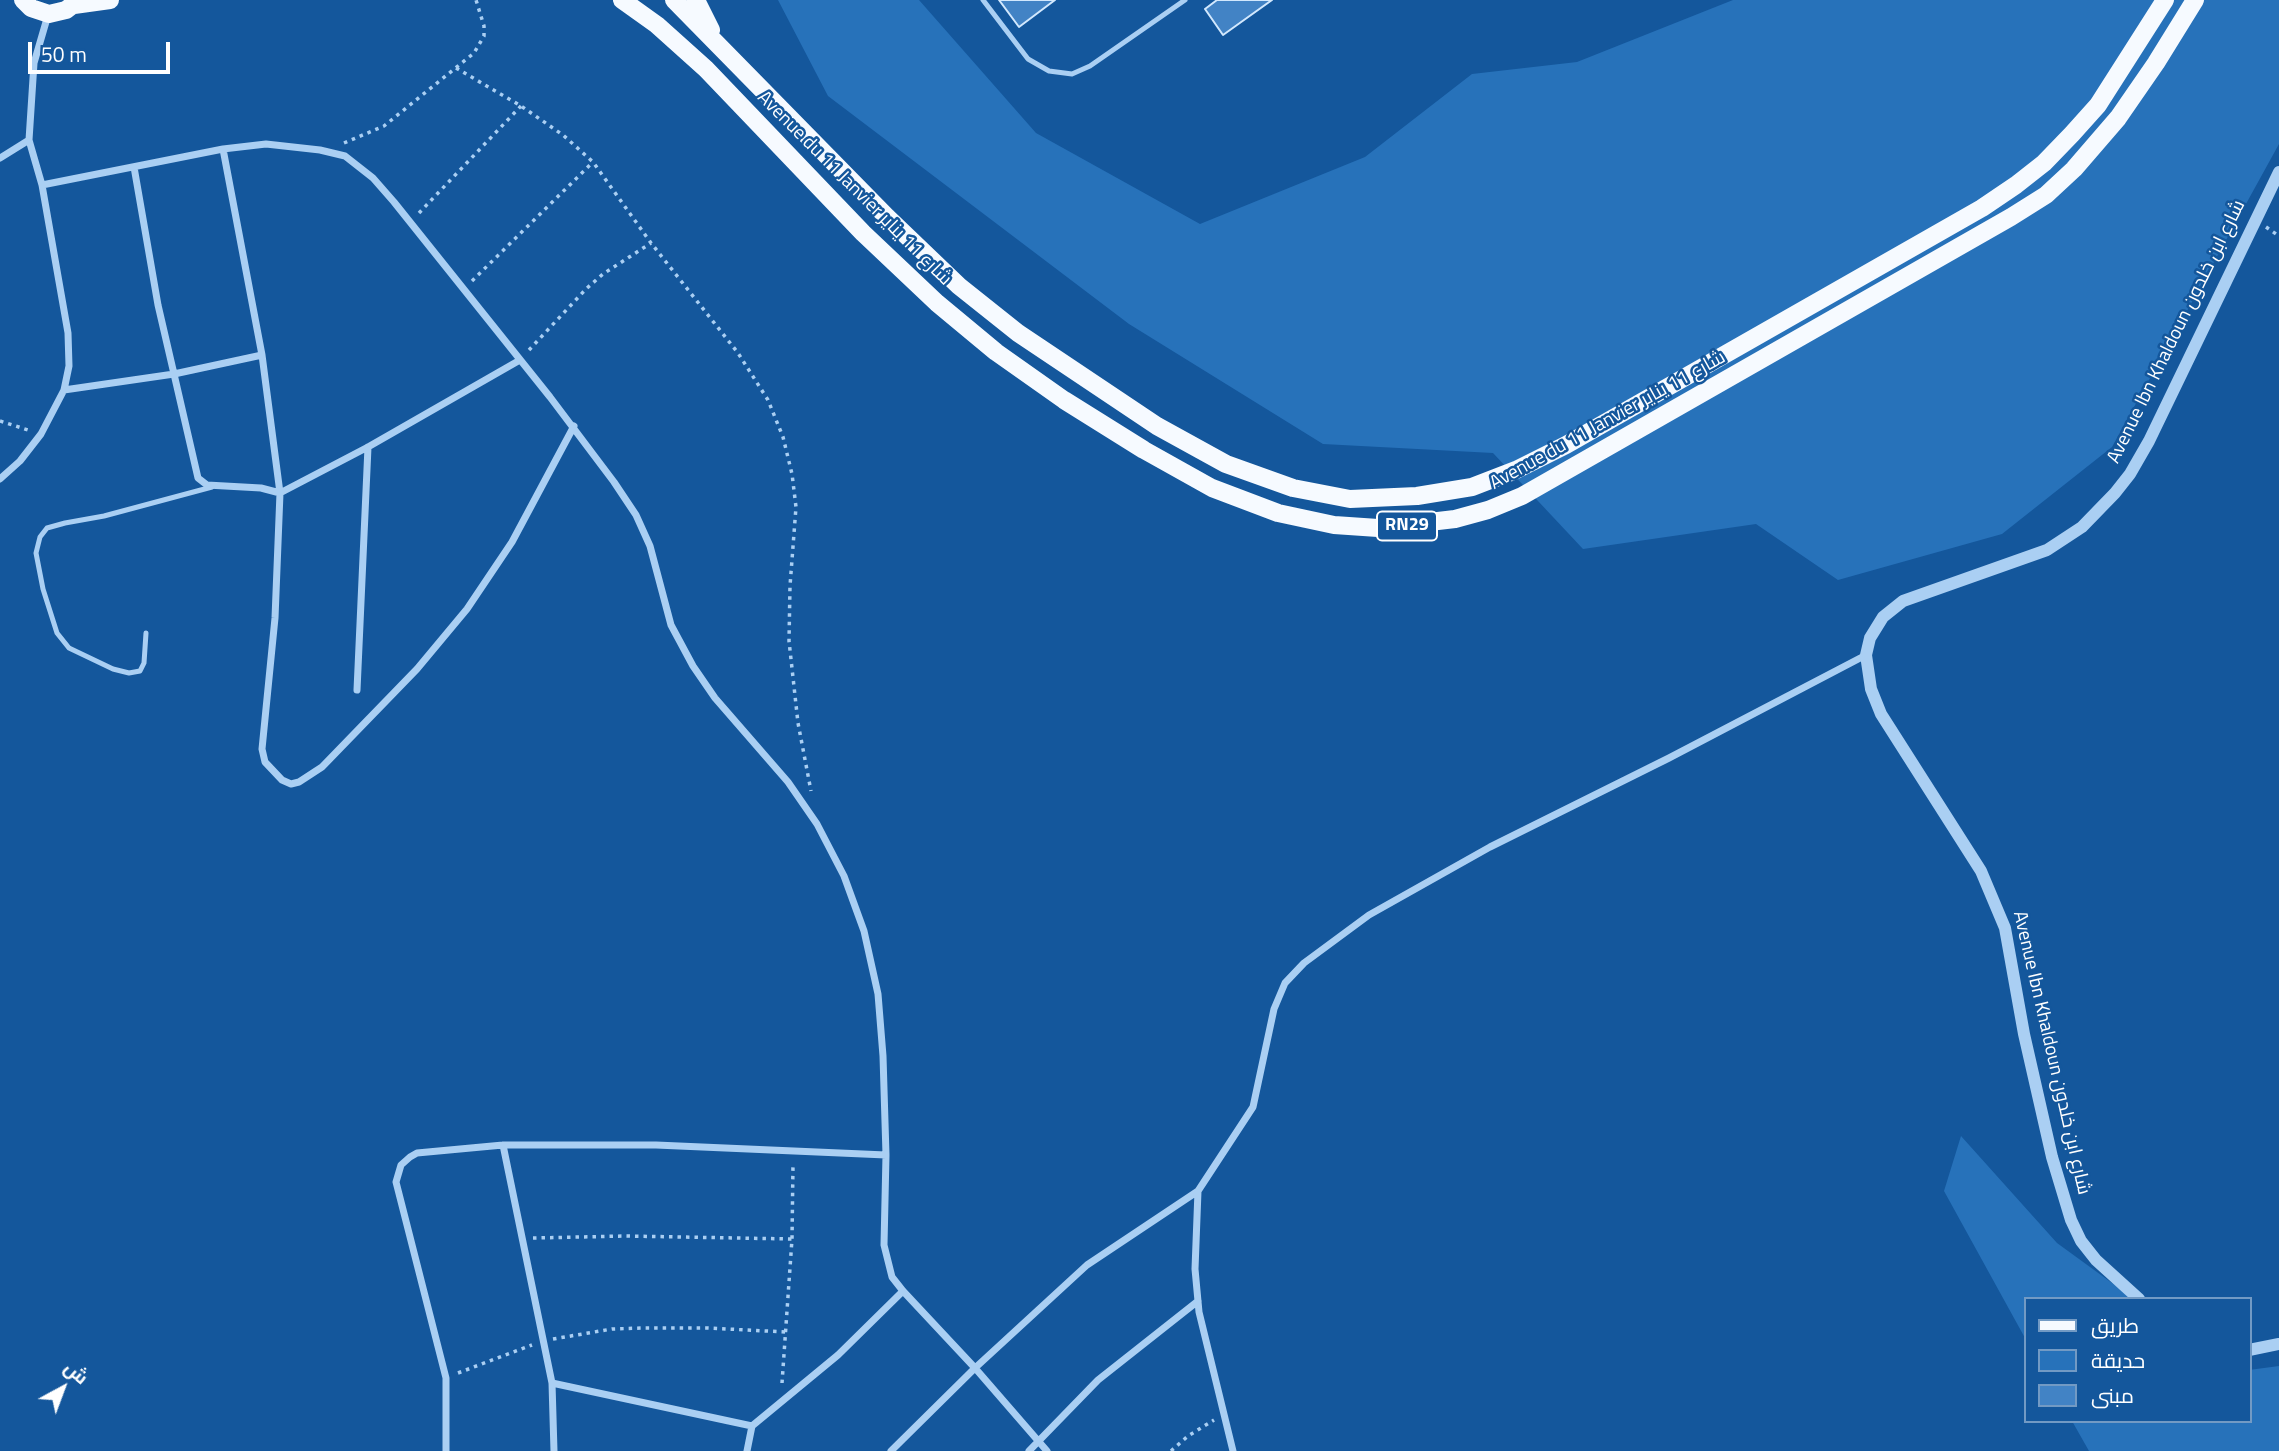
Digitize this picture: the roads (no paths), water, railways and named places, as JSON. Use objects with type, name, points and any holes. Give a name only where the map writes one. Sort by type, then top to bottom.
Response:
[{"type":"main road","points":[[23,0],[31,8],[48,14],[66,10],[76,3],[110,0]]},
{"type":"main road","name":"Avenue du 11 Janvier شارع 11 يناير","points":[[622,0],[657,25],[706,69],[863,233],[937,303],[996,352],[1064,400],[1212,488],[1278,513],[1334,525],[1378,528],[1455,519],[1488,510],[1522,496],[2034,202],[2074,169],[2118,118],[2195,0]]},
{"type":"main road","name":"Avenue du 11 Janvier شارع 11 يناير","points":[[674,0],[914,243],[959,286],[1018,333],[1157,426],[1226,464],[1293,488],[1350,499],[1417,496],[1472,487],[1516,470],[1566,445],[1982,208],[2043,163],[2098,105],[2165,0]]},
{"type":"main road","points":[[696,0],[723,51]]},
{"type":"street","points":[[0,479],[20,461],[41,434],[64,390],[69,366],[68,333],[42,185],[29,140],[34,63],[48,14]]},
{"type":"street","points":[[0,158],[29,140]]},
{"type":"street","points":[[42,185],[223,149],[266,144],[320,150],[345,156],[373,178],[574,426],[636,515],[650,546],[671,625],[693,666],[715,698],[788,782],[817,824],[844,876],[864,931],[878,994],[886,1155],[884,1245],[892,1277],[1047,1451]]},
{"type":"street","points":[[223,149],[262,355],[280,493],[275,618],[261,750],[272,772],[291,784],[309,777],[322,767],[417,669],[467,609],[512,542],[574,426]]},
{"type":"street","points":[[134,167],[158,305],[198,478],[212,487],[247,487],[280,493],[368,447],[520,360]]},
{"type":"street","name":"Avenue Ibn Khaldoun شارع ابن خلدون","points":[[2136,1297],[2096,1261],[2081,1241],[2071,1220],[2059,1188],[2044,1124],[2005,928],[1981,871],[1881,714],[1871,689],[1866,655],[1876,628],[1892,608],[1903,601],[2047,550],[2082,527],[2115,493],[2130,474],[2149,441],[2279,172]]},
{"type":"street","points":[[64,390],[174,374],[262,355]]},
{"type":"street","points":[[357,690],[368,447]]},
{"type":"street","points":[[891,1451],[975,1368],[1087,1265],[1198,1191],[1253,1107],[1279,994],[1285,983],[1304,963],[1369,915],[1490,847],[1670,758],[1866,655]]},
{"type":"street","points":[[446,1451],[446,1378],[396,1182],[397,1172],[405,1161],[417,1153],[503,1145],[656,1145],[886,1155]]},
{"type":"street","points":[[503,1145],[552,1383],[554,1451]]},
{"type":"street","points":[[1198,1191],[1195,1269],[1198,1301],[1233,1451]]},
{"type":"street","points":[[747,1451],[752,1426],[838,1356],[903,1291]]},
{"type":"street","points":[[1029,1451],[1098,1380],[1198,1301]]},
{"type":"street","points":[[2251,1350],[2279,1344]]},
{"type":"street","points":[[552,1383],[752,1426]]},
{"type":"lane","points":[[983,0],[1028,59],[1049,71],[1072,74],[1090,66],[1185,0]]},
{"type":"lane","points":[[146,633],[144,663],[140,671],[129,673],[113,668],[69,648],[57,633],[43,589],[36,553],[40,537],[47,528],[212,487]]}]
